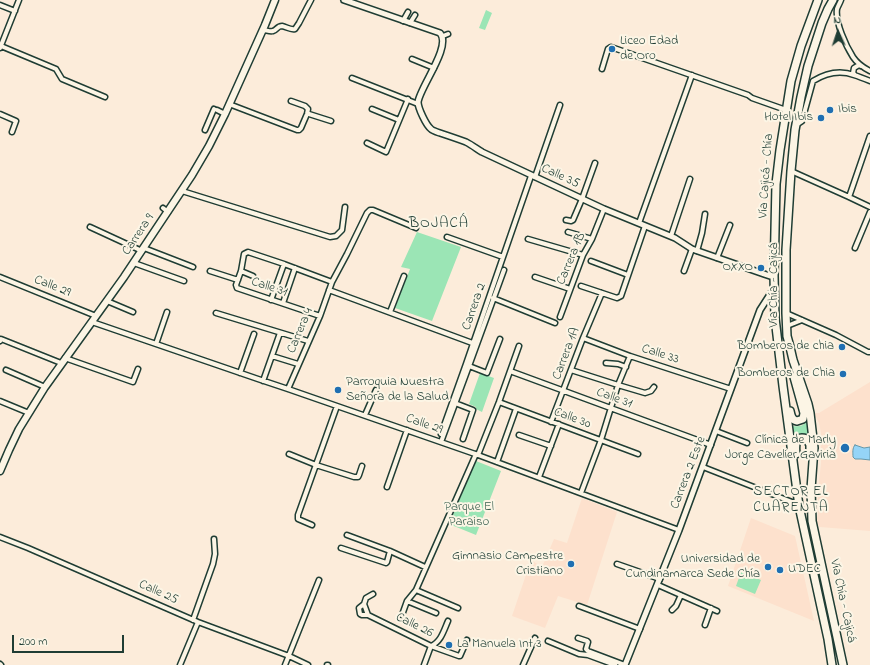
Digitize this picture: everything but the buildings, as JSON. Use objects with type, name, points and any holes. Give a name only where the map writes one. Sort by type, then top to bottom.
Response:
[{"type":"highway","name":"Vía Cajicá - Chía","points":[[818,0],[801,46],[791,81],[786,110],[777,172],[774,291],[775,318],[799,506],[828,639],[832,665]]},
{"type":"highway","points":[[815,8],[822,0]]},
{"type":"highway","name":"Vía Chía - Cajicá","points":[[833,0],[822,23],[808,66],[796,126],[791,172],[786,250],[786,313],[787,336],[810,413],[814,442],[811,503],[812,521],[843,665]]},
{"type":"highway","points":[[783,386],[787,392],[792,418],[795,421],[801,420],[804,417],[804,413],[793,372],[793,360]]},
{"type":"highway","points":[[802,522],[804,512],[795,447],[798,439],[807,439],[809,442],[810,461],[813,469]]},
{"type":"main road","name":"Carrera 9","points":[[0,471],[6,449],[45,387],[143,250],[165,210],[182,190],[209,146],[263,30],[275,0]]},
{"type":"street","points":[[19,0],[0,47],[56,69],[62,79],[105,97]]},
{"type":"street","points":[[263,30],[272,32],[278,26],[292,30],[295,29],[311,0]]},
{"type":"street","points":[[344,0],[445,35],[434,68],[420,95],[418,104],[352,78]]},
{"type":"street","points":[[841,0],[837,9],[837,18],[843,36],[853,58],[861,66],[870,71]]},
{"type":"street","points":[[0,5],[15,11]]},
{"type":"street","points":[[403,21],[408,12]]},
{"type":"street","points":[[410,24],[415,15]]},
{"type":"street","points":[[602,69],[608,49],[611,47],[748,95],[752,98],[786,110]]},
{"type":"street","points":[[412,59],[434,68]]},
{"type":"street","points":[[854,75],[854,68],[859,65],[861,66]]},
{"type":"street","points":[[796,126],[802,121],[813,80],[821,76],[834,73],[845,73],[870,80]]},
{"type":"street","points":[[639,223],[692,75]]},
{"type":"street","points":[[367,143],[386,152],[408,99]]},
{"type":"street","points":[[229,104],[299,130],[308,109],[306,106],[291,101]]},
{"type":"street","name":"Calle 35","points":[[418,104],[423,117],[432,129],[468,143],[482,152],[533,177],[604,209],[671,236],[695,250],[767,275],[774,276]]},
{"type":"street","name":"Carrera 2","points":[[467,365],[504,257],[560,105]]},
{"type":"street","points":[[372,109],[400,120]]},
{"type":"street","points":[[205,130],[215,110],[225,114]]},
{"type":"street","points":[[0,114],[16,121],[12,132]]},
{"type":"street","points":[[307,114],[331,121]]},
{"type":"street","points":[[849,197],[870,136]]},
{"type":"street","points":[[566,220],[572,221],[595,163]]},
{"type":"street","points":[[791,172],[870,207]]},
{"type":"street","points":[[671,236],[690,179]]},
{"type":"street","points":[[182,190],[330,237],[336,236],[342,230],[345,207]]},
{"type":"street","name":"Carrera 1B","points":[[560,317],[583,255],[604,209]]},
{"type":"street","name":"Carrera 4","points":[[288,388],[320,316],[332,282],[367,213],[370,210],[373,210],[416,228]]},
{"type":"street","points":[[856,248],[870,212]]},
{"type":"street","points":[[684,272],[702,233],[705,214]]},
{"type":"street","points":[[717,258],[730,225]]},
{"type":"street","points":[[581,286],[619,298],[621,296],[645,226]]},
{"type":"street","points":[[90,227],[143,250],[193,267]]},
{"type":"street","points":[[568,232],[592,238]]},
{"type":"street","points":[[447,237],[504,257]]},
{"type":"street","points":[[528,239],[583,255]]},
{"type":"street","points":[[210,271],[238,280],[244,254],[248,252],[332,282]]},
{"type":"street","points":[[591,261],[628,275]]},
{"type":"street","points":[[134,263],[184,281]]},
{"type":"street","points":[[272,300],[284,264]]},
{"type":"street","points":[[283,303],[295,268]]},
{"type":"street","points":[[485,314],[504,270]]},
{"type":"street","points":[[241,271],[253,276]]},
{"type":"street","points":[[390,312],[404,276]]},
{"type":"street","name":"Calle 29","points":[[0,277],[96,316]]},
{"type":"street","points":[[535,277],[570,288]]},
{"type":"street","name":"Calle 31","points":[[238,280],[236,288],[320,316]]},
{"type":"street","points":[[329,290],[475,344]]},
{"type":"street","name":"Carrera 2 Este","points":[[625,665],[658,585],[703,467],[760,310],[771,293],[774,291]]},
{"type":"street","name":"Carrera 1A","points":[[551,422],[602,293]]},
{"type":"street","points":[[493,298],[555,323]]},
{"type":"street","points":[[107,301],[133,312]]},
{"type":"street","points":[[156,344],[167,312]]},
{"type":"street","points":[[216,313],[308,341]]},
{"type":"street","points":[[786,313],[870,352]]},
{"type":"street","points":[[787,326],[802,320]]},
{"type":"street","name":"Calle 29","points":[[92,322],[477,454],[679,530]]},
{"type":"street","points":[[262,381],[280,333]]},
{"type":"street","points":[[240,373],[254,334]]},
{"type":"street","name":"Calle 33","points":[[583,338],[630,356],[731,389]]},
{"type":"street","points":[[0,341],[1,339],[63,361],[133,382],[138,370]]},
{"type":"street","points":[[467,365],[487,373],[500,339]]},
{"type":"street","points":[[402,615],[407,601],[416,590],[477,454],[499,402],[519,346]]},
{"type":"street","points":[[272,356],[298,364]]},
{"type":"street","points":[[581,493],[601,440],[618,385],[630,356]]},
{"type":"street","points":[[606,363],[618,364],[626,367]]},
{"type":"street","points":[[440,442],[459,381],[467,365]]},
{"type":"street","points":[[440,442],[455,403],[467,365]]},
{"type":"street","points":[[6,370],[45,387]]},
{"type":"street","points":[[571,370],[645,392],[651,391],[654,387]]},
{"type":"street","name":"Calle 31","points":[[510,372],[711,445]]},
{"type":"street","points":[[365,415],[376,390]]},
{"type":"street","points":[[0,400],[29,413]]},
{"type":"street","name":"Calle 30","points":[[499,402],[638,454]]},
{"type":"street","points":[[455,403],[473,410],[463,439]]},
{"type":"street","points":[[312,525],[298,519],[298,515],[338,406]]},
{"type":"street","points":[[497,462],[516,409]]},
{"type":"street","points":[[539,477],[559,424]]},
{"type":"street","points":[[387,486],[407,430]]},
{"type":"street","points":[[716,431],[747,443]]},
{"type":"street","points":[[519,435],[551,446]]},
{"type":"street","points":[[289,454],[316,465],[354,477],[358,477],[362,466]]},
{"type":"street","points":[[703,467],[799,506]]},
{"type":"street","points":[[347,535],[390,551],[426,567]]},
{"type":"street","name":"Calle 25","points":[[0,537],[193,620],[308,665]]},
{"type":"street","points":[[193,620],[213,564],[215,554],[214,539]]},
{"type":"street","points":[[341,548],[387,563],[390,551]]},
{"type":"street","points":[[617,564],[660,579]]},
{"type":"street","points":[[285,665],[319,580]]},
{"type":"street","points":[[658,585],[717,611]]},
{"type":"street","points":[[416,590],[458,608]]},
{"type":"street","points":[[364,604],[368,615],[360,614],[360,608],[364,604],[366,598],[373,594]]},
{"type":"street","points":[[672,610],[676,606],[681,595]]},
{"type":"street","points":[[407,601],[436,614]]},
{"type":"street","points":[[579,606],[640,629]]},
{"type":"street","points":[[705,625],[711,608]]},
{"type":"street","name":"Calle 26","points":[[368,615],[431,646],[459,656],[467,640]]},
{"type":"street","points":[[424,665],[431,646],[442,637],[448,621]]},
{"type":"street","points":[[180,665],[198,622]]},
{"type":"street","points":[[523,665],[535,638]]},
{"type":"street","points":[[578,638],[588,642],[586,650],[625,665]]},
{"type":"street","points":[[548,641],[579,654],[588,655],[615,665]]},
{"type":"shaded area","name":"Clínica de Marly Jorge Cavelier Gaviria","points":[[870,382],[870,531],[820,527],[812,521],[817,518],[818,515],[821,433],[816,417],[810,413],[819,413]]},
{"type":"shaded area","name":"Gimnasio Campestre Cristiano","points":[[582,498],[617,512],[587,605],[558,596],[545,628],[512,616],[531,560],[542,567],[554,539],[567,543]]},
{"type":"shaded area","name":"Universidad de Cundinamarca Sede Chía","points":[[751,518],[795,536],[814,621],[728,586]]},
{"type":"green space","points":[[486,10],[492,13],[485,30],[479,28]]},
{"type":"green space","points":[[417,232],[461,247],[432,321],[395,308],[410,269],[401,267]]},
{"type":"green space","points":[[480,373],[494,378],[482,412],[469,404]]},
{"type":"green space","points":[[807,421],[809,436],[801,435],[793,439],[793,426],[801,426]]},
{"type":"green space","name":"Parque El Paraiso","points":[[476,461],[501,471],[476,535],[449,524]]},
{"type":"green space","points":[[741,572],[761,580],[755,594],[736,586]]},
{"type":"water","points":[[855,445],[864,448],[870,447],[870,460],[855,459],[853,457],[853,449]]},
{"type":"place","name":"Liceo Edad de Oro","points":[[612,49]]},
{"type":"place","name":"Ibis","points":[[830,110]]},
{"type":"place","name":"Hotel Ibis","points":[[821,118]]},
{"type":"place","name":"OXXO","points":[[761,268]]},
{"type":"place","name":"Bomberos de chia","points":[[842,347]]},
{"type":"place","name":"Bomberos de Chia","points":[[843,374]]},
{"type":"place","name":"Parroquia Nuestra Señora de la Salud","points":[[338,390]]},
{"type":"place","name":"Clínica de Marly Jorge Cavelier Gaviria","points":[[845,448]]},
{"type":"place","name":"Gimnasio Campestre Cristiano","points":[[571,564]]},
{"type":"place","name":"Universidad de Cundinamarca Sede Chía","points":[[768,567]]},
{"type":"place","name":"UDEC","points":[[780,570]]},
{"type":"place","name":"La Manuela Int 3","points":[[449,645]]},
{"type":"district","name":"BOJACÁ","points":[[439,225]]},
{"type":"district","name":"SECTOR EL CUARENTA","points":[[791,502]]}]
